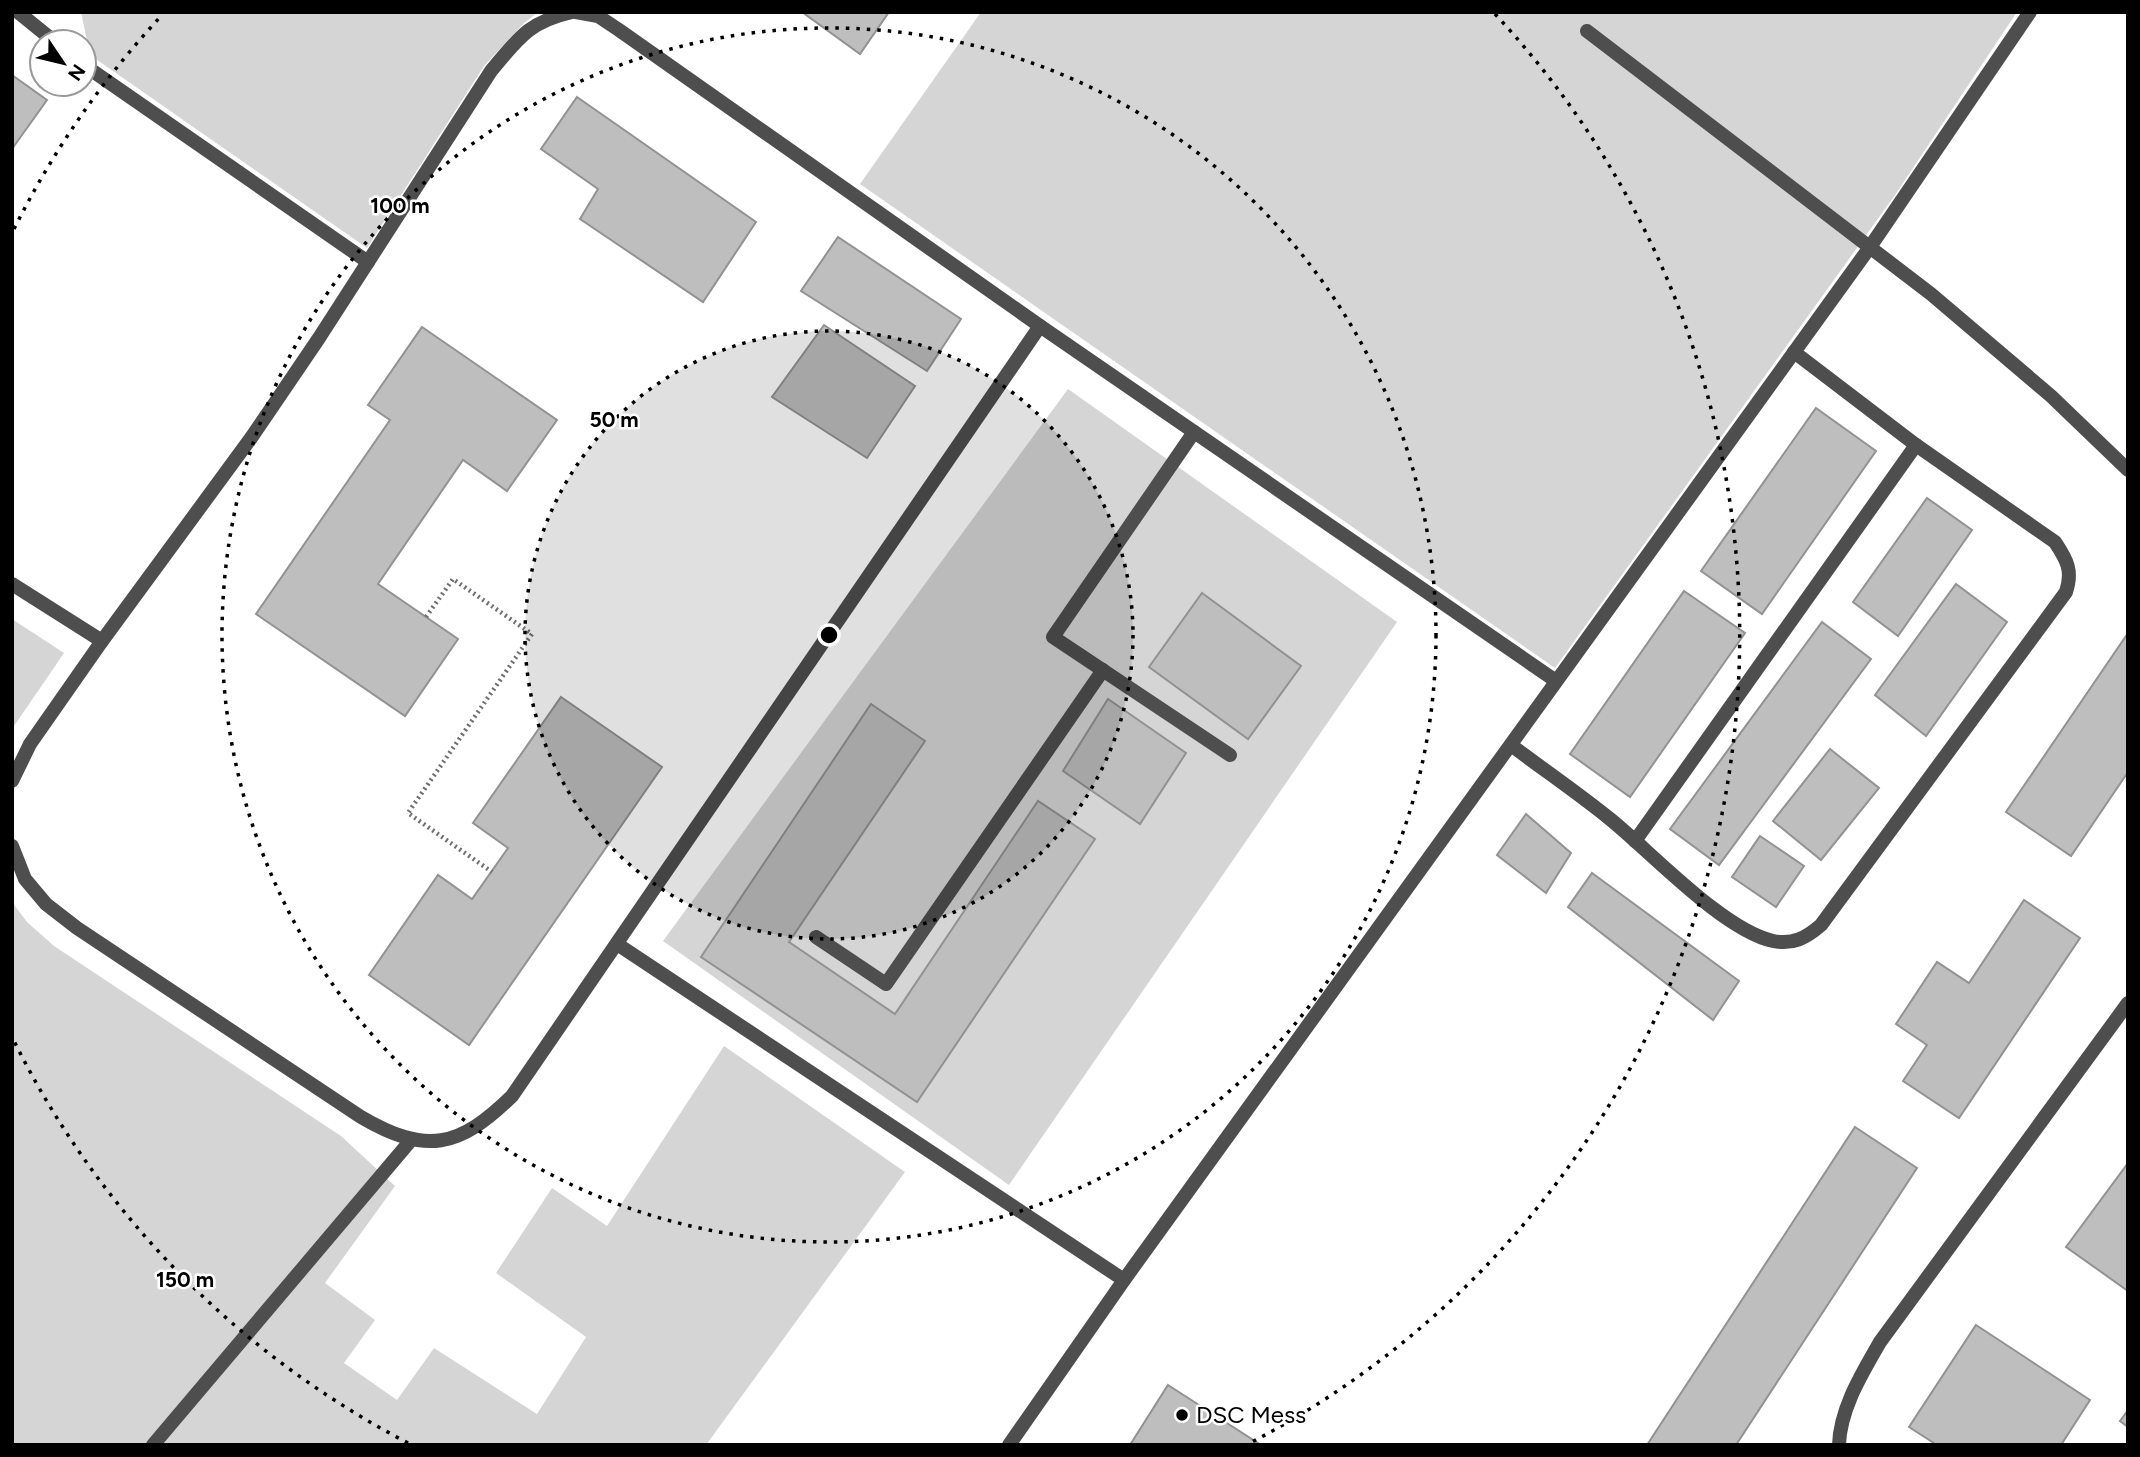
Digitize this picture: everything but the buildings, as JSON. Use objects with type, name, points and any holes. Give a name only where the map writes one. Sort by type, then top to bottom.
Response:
[{"type":"lane","points":[[18,12],[38,28]]},
{"type":"lane","points":[[12,781],[30,744],[251,438],[491,71],[521,36],[546,18],[574,12],[598,16],[619,30],[1040,326],[1556,681]]},
{"type":"lane","points":[[1009,1445],[1124,1280],[1870,247],[2030,12]]},
{"type":"lane","points":[[1587,31],[1931,294],[2033,380],[2128,470]]},
{"type":"lane","points":[[98,75],[368,262]]},
{"type":"lane","points":[[12,846],[25,879],[46,904],[77,928],[361,1116],[382,1129],[412,1139],[436,1142],[460,1136],[488,1119],[512,1096],[1040,326]]},
{"type":"lane","points":[[1511,745],[1611,820],[1698,896],[1731,920],[1758,936],[1793,943],[1807,937],[1821,925],[2066,592],[2071,577],[2064,556],[2055,542],[1916,445],[1794,352]]},
{"type":"lane","points":[[1194,432],[1054,637],[1230,755]]},
{"type":"lane","points":[[1635,841],[1916,445]]},
{"type":"lane","points":[[12,584],[102,641]]},
{"type":"lane","points":[[816,937],[886,984],[1103,670]]},
{"type":"lane","points":[[617,944],[1124,1280]]},
{"type":"lane","points":[[1839,1445],[1847,1408],[1861,1375],[1880,1342],[2123,1019],[2128,1003]]},
{"type":"lane","points":[[153,1445],[412,1139]]},
{"type":"path","points":[[426,617],[453,579],[532,634],[408,813],[492,872]]},
{"type":"shaded area","points":[[81,12],[538,12],[523,24],[484,66],[367,248],[98,61],[98,28],[84,28]]},
{"type":"shaded area","points":[[981,12],[2017,12],[1895,195],[1555,668],[860,184]]},
{"type":"shaded area","points":[[1068,389],[1397,622],[1009,1185],[663,941]]},
{"type":"shaded area","points":[[12,619],[64,653],[12,729]]},
{"type":"shaded area","points":[[12,902],[27,922],[54,946],[341,1136],[395,1186],[325,1283],[375,1320],[344,1363],[397,1400],[434,1348],[537,1414],[586,1337],[496,1273],[552,1188],[607,1226],[724,1046],[905,1172],[706,1445],[12,1445]]},
{"type":"place","name":"DSC Mess","points":[[1182,1415]]}]
